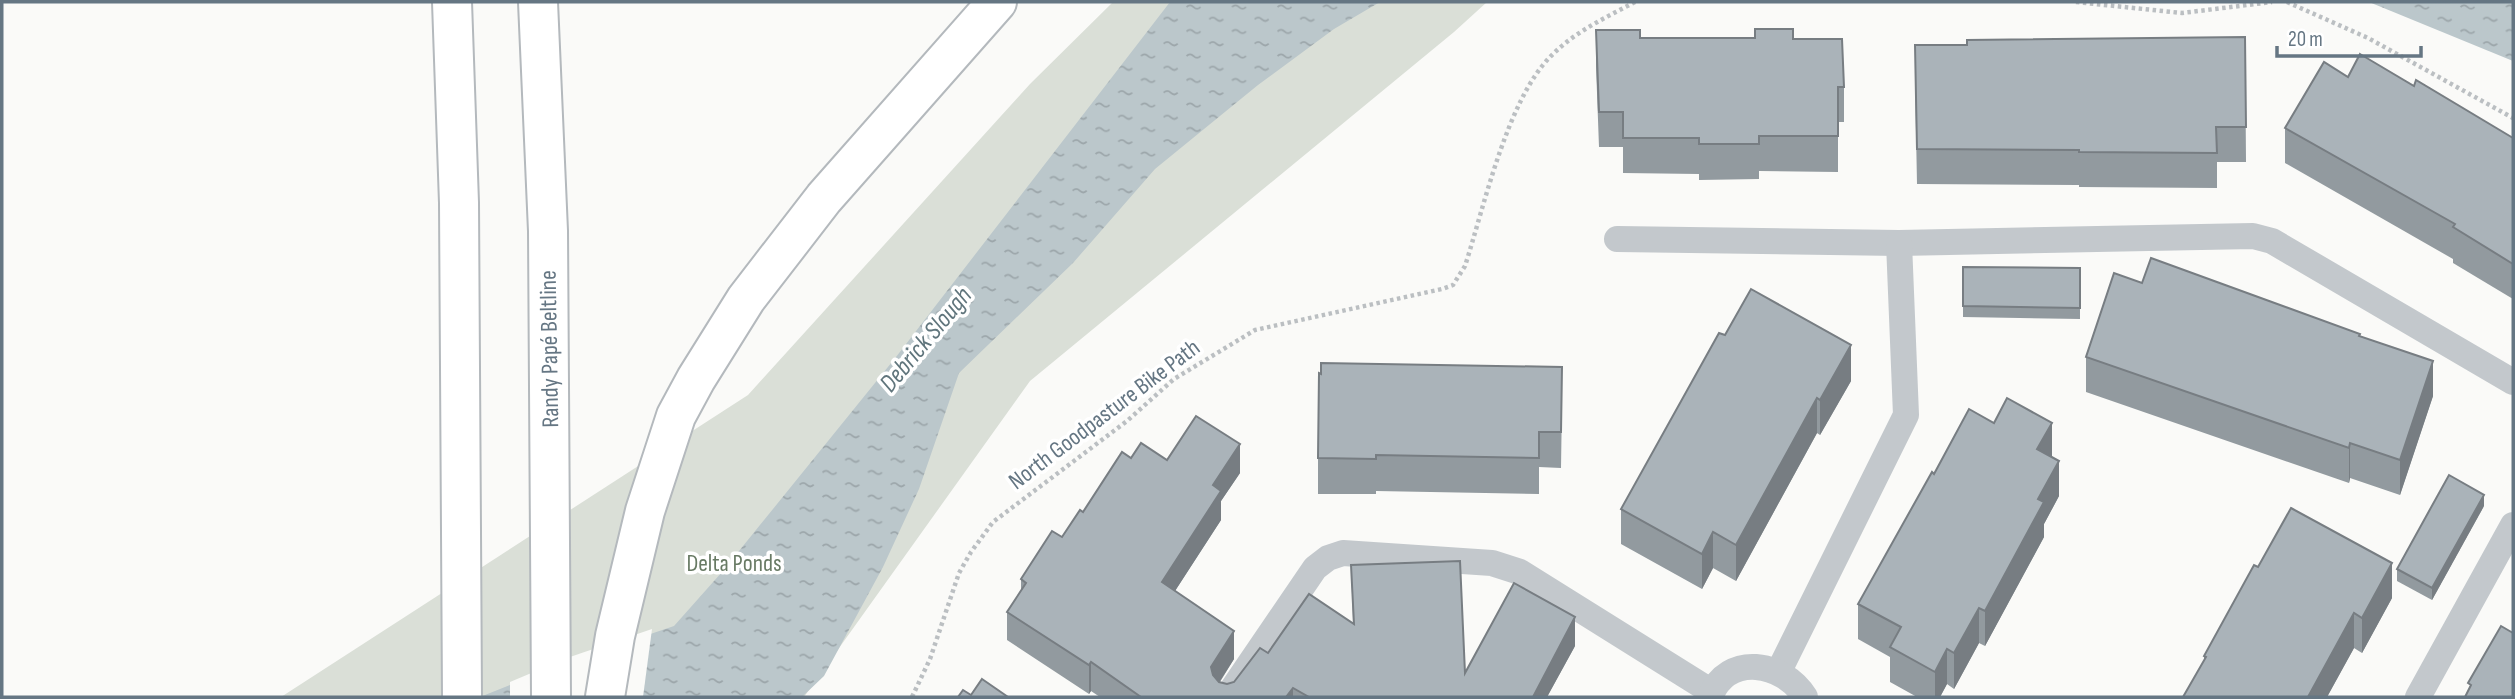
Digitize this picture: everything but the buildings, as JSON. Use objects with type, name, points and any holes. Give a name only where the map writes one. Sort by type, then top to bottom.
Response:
[{"type":"highway","points":[[452,2],[459,203],[462,697]]},
{"type":"highway","name":"Randy Papé Beltline","points":[[538,2],[548,232],[551,697]]},
{"type":"highway","points":[[605,697],[615,636],[645,511],[676,416],[746,299],[824,198],[997,2]]},
{"type":"lane","points":[[1617,239],[1899,243],[2253,236],[2272,241],[2513,382]]},
{"type":"lane","points":[[1779,671],[1906,415],[1899,243]]},
{"type":"lane","points":[[2418,697],[2513,525]]},
{"type":"lane","points":[[1227,697],[1315,568],[1328,558],[1343,553],[1492,563],[1520,572],[1711,695],[1726,677],[1742,668],[1761,667],[1779,671],[1794,681],[1805,697]]},
{"type":"path","name":"North Goodpasture Bike Path","points":[[912,697],[930,659],[959,573],[993,522],[1127,421],[1184,371],[1255,330],[1423,294],[1452,285],[1465,267],[1507,132],[1532,80],[1548,58],[1579,32],[1635,2]]},
{"type":"path","points":[[2076,2],[2182,13],[2273,2]]},
{"type":"path","points":[[2287,2],[2368,38],[2513,118]]},
{"type":"green space","name":"Delta Ponds","points":[[1113,2],[1487,2],[1030,381],[804,697],[281,697],[748,395],[1030,84]]},
{"type":"water","name":"Debrick Slough","points":[[1170,2],[1380,2],[1334,29],[1258,85],[1155,169],[1073,263],[959,373],[919,489],[883,567],[824,676],[802,697],[480,697],[568,662],[674,626],[722,572],[896,357]]},
{"type":"water","points":[[2369,2],[2513,2],[2513,61]]},
{"type":"pier","points":[[652,629],[643,697],[510,697],[510,682],[567,658]]}]
